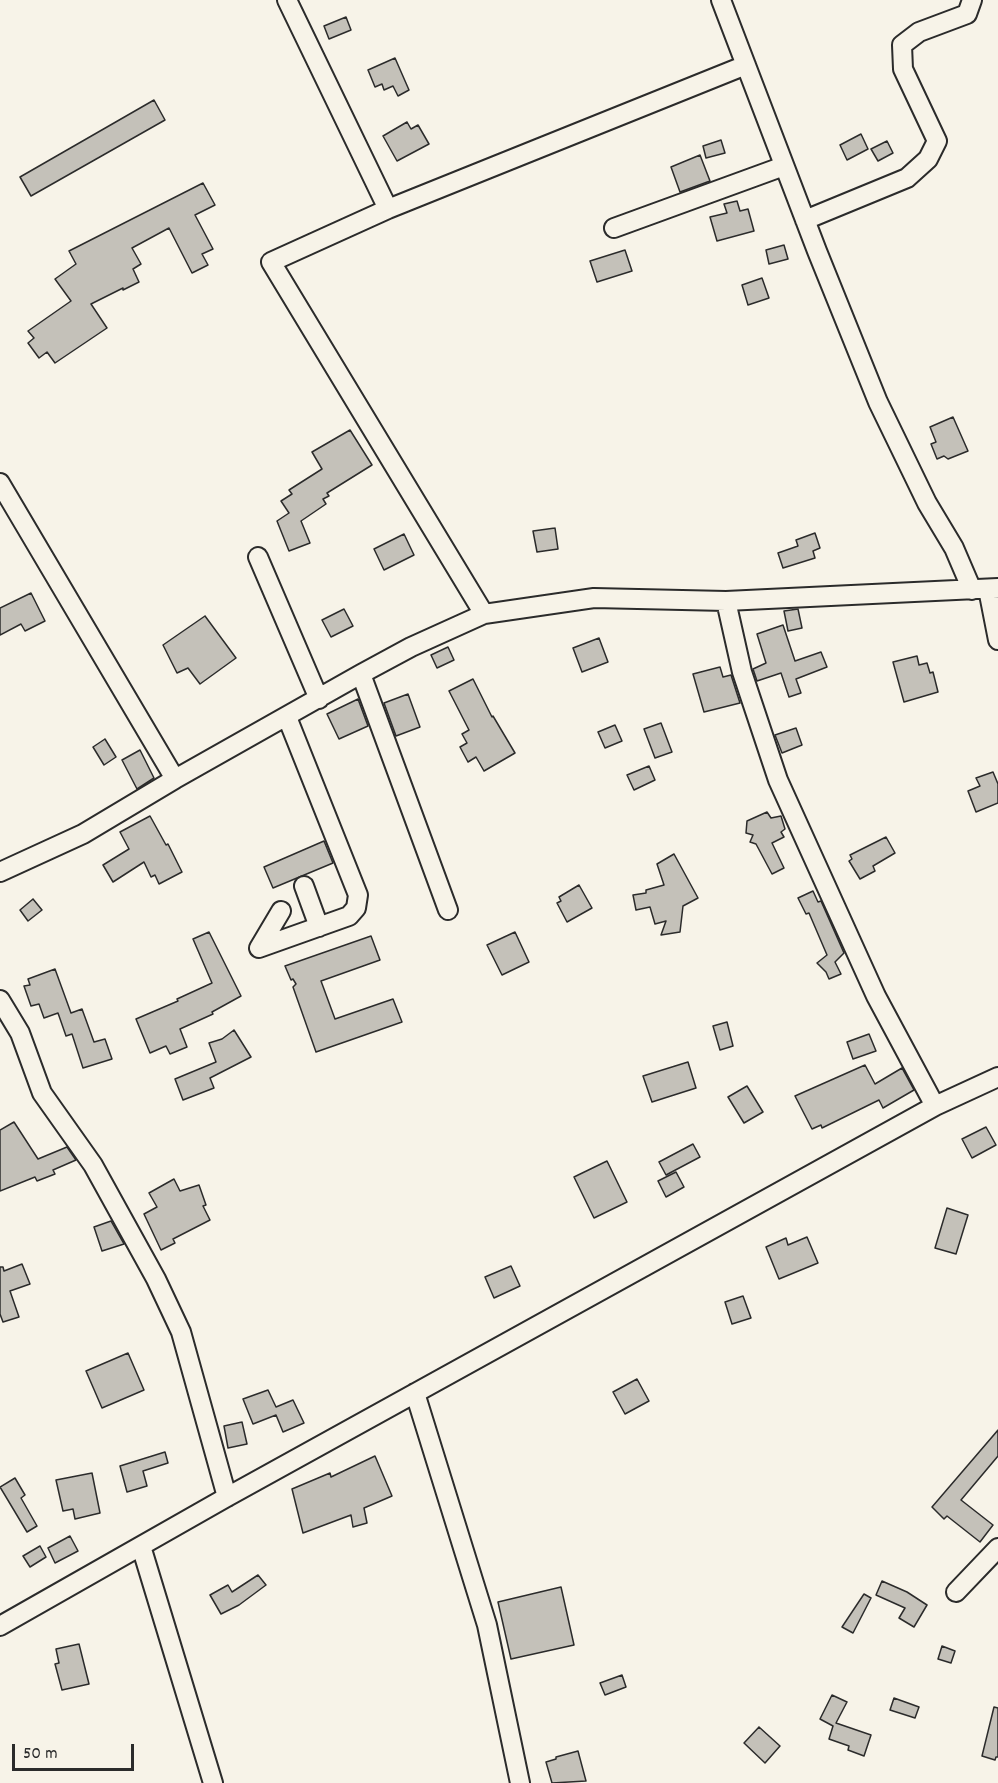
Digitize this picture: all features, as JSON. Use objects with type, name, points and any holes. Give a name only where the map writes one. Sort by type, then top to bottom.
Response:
[{"type":"street","points":[[287,0],[388,209]]},
{"type":"street","points":[[721,0],[878,402],[927,503],[954,549],[986,589],[998,640]]},
{"type":"street","points":[[805,220],[907,178],[928,159],[937,141],[903,69],[902,45],[919,32],[967,14],[972,0]]},
{"type":"street","points":[[484,614],[271,262],[388,209],[746,65]]},
{"type":"street","points":[[614,228],[784,166]]},
{"type":"street","points":[[0,483],[175,779]]},
{"type":"street","points":[[258,557],[319,699]]},
{"type":"street","points":[[0,872],[83,834],[361,674],[411,647],[484,614],[594,598],[726,601],[986,589]]},
{"type":"street","points":[[726,601],[742,672],[778,780],[876,996],[935,1106]]},
{"type":"street","points":[[361,674],[448,910]]},
{"type":"street","points":[[281,911],[259,948],[349,916],[356,908],[358,895],[287,717]]},
{"type":"street","points":[[304,886],[319,927]]},
{"type":"street","points":[[0,1000],[20,1033],[42,1093],[93,1165],[156,1279],[181,1332],[227,1497]]},
{"type":"street","points":[[0,1626],[227,1497],[935,1106],[998,1077]]},
{"type":"street","points":[[415,1393],[487,1625],[520,1783]]},
{"type":"street","points":[[141,1546],[213,1783]]},
{"type":"street","points":[[956,1592],[998,1548]]},
{"type":"building","points":[[346,17],[351,30],[329,39],[324,26]]},
{"type":"building","points":[[395,58],[409,90],[398,96],[393,86],[384,90],[382,84],[375,87],[368,70]]},
{"type":"building","points":[[154,100],[165,120],[31,196],[20,177]]},
{"type":"building","points":[[407,122],[411,129],[418,125],[429,144],[397,161],[383,136]]},
{"type":"building","points":[[861,134],[868,149],[847,160],[840,145]]},
{"type":"building","points":[[721,140],[725,153],[706,158],[703,146]]},
{"type":"building","points":[[887,141],[893,153],[878,161],[871,149]]},
{"type":"building","points":[[700,155],[710,181],[680,192],[671,167]]},
{"type":"building","points":[[203,183],[215,205],[195,215],[213,249],[202,254],[208,265],[192,273],[169,228],[132,248],[141,264],[133,269],[139,282],[91,304],[107,328],[55,363],[47,352],[39,358],[28,343],[34,338],[28,331],[71,301],[55,279],[76,264],[69,251]]},
{"type":"building","points":[[737,201],[740,211],[748,209],[754,231],[717,241],[710,217],[727,213],[724,204]]},
{"type":"building","points":[[784,245],[788,259],[769,264],[766,250]]},
{"type":"building","points":[[625,250],[632,271],[597,282],[590,261]]},
{"type":"building","points":[[762,278],[769,298],[748,305],[742,285]]},
{"type":"building","points":[[953,417],[968,451],[948,459],[944,456],[937,459],[931,444],[936,442],[930,427]]},
{"type":"building","points":[[350,430],[372,465],[327,493],[329,496],[323,499],[326,504],[301,521],[310,543],[289,551],[277,521],[289,513],[281,501],[292,494],[289,490],[322,469],[312,452]]},
{"type":"building","points":[[555,528],[558,549],[537,552],[533,531]]},
{"type":"building","points":[[815,533],[820,548],[813,551],[815,558],[783,568],[778,553],[798,546],[796,540]]},
{"type":"building","points":[[404,534],[414,555],[384,570],[374,549]]},
{"type":"building","points":[[31,593],[45,621],[25,631],[21,624],[0,635],[0,608]]},
{"type":"building","points":[[344,609],[353,626],[331,637],[322,620]]},
{"type":"building","points":[[798,609],[802,628],[788,631],[784,611]]},
{"type":"building","points":[[205,616],[236,658],[200,684],[188,668],[177,673],[163,645]]},
{"type":"building","points":[[783,625],[795,661],[821,652],[827,667],[796,679],[801,693],[789,697],[781,673],[757,681],[753,669],[766,663],[757,634]]},
{"type":"building","points":[[599,638],[608,662],[582,672],[573,648]]},
{"type":"building","points":[[448,647],[454,660],[437,668],[431,655]]},
{"type":"building","points":[[917,656],[919,665],[927,663],[930,673],[933,672],[938,692],[904,702],[893,662]]},
{"type":"building","points":[[720,667],[723,677],[731,675],[740,703],[704,712],[693,674]]},
{"type":"building","points":[[473,679],[492,717],[515,753],[484,771],[476,757],[468,762],[460,747],[467,743],[462,734],[469,730],[449,691]]},
{"type":"building","points":[[408,694],[420,727],[396,736],[384,703]]},
{"type":"building","points":[[358,699],[368,726],[339,739],[327,714]]},
{"type":"building","points":[[661,723],[672,752],[655,758],[644,729]]},
{"type":"building","points":[[615,725],[622,741],[605,748],[598,732]]},
{"type":"building","points":[[796,728],[802,745],[782,753],[775,735]]},
{"type":"building","points":[[105,739],[116,757],[104,765],[93,747]]},
{"type":"building","points":[[140,750],[154,778],[137,789],[122,760]]},
{"type":"building","points":[[649,766],[655,780],[634,790],[627,775]]},
{"type":"building","points":[[993,772],[998,784],[998,803],[976,812],[968,791],[980,786],[976,778]]},
{"type":"building","points":[[767,812],[771,818],[781,816],[785,829],[781,832],[784,837],[772,843],[784,868],[772,874],[756,844],[750,842],[753,835],[746,833],[747,821]]},
{"type":"building","points":[[150,816],[182,872],[159,884],[155,875],[151,877],[144,862],[113,882],[103,865],[129,849],[120,832]]},
{"type":"building","points":[[886,837],[895,853],[873,866],[875,871],[860,879],[849,861],[852,859],[850,855]]},
{"type":"building","points":[[324,841],[333,863],[273,888],[264,867]]},
{"type":"building","points":[[674,854],[698,898],[683,906],[680,932],[661,935],[666,921],[655,924],[650,907],[636,910],[633,895],[646,893],[646,890],[664,885],[657,864]]},
{"type":"building","points":[[579,885],[592,908],[567,922],[557,903],[561,901],[559,897]]},
{"type":"building","points":[[813,891],[818,902],[821,901],[844,953],[835,962],[841,974],[829,979],[817,963],[827,955],[809,913],[806,914],[798,898]]},
{"type":"building","points":[[33,899],[42,910],[28,921],[20,910]]},
{"type":"building","points":[[209,932],[241,996],[212,1012],[213,1014],[180,1029],[187,1047],[170,1054],[166,1046],[150,1053],[136,1019],[212,983],[193,939]]},
{"type":"building","points":[[515,932],[529,962],[502,975],[487,945]]},
{"type":"building","points":[[371,936],[380,960],[321,981],[335,1019],[393,999],[402,1022],[316,1052],[293,987],[296,984],[293,979],[291,980],[285,966]]},
{"type":"building","points":[[55,969],[71,1013],[82,1009],[94,1042],[105,1039],[112,1059],[83,1068],[72,1034],[66,1036],[58,1013],[44,1018],[39,1004],[31,1006],[24,986],[30,985],[28,979]]},
{"type":"building","points":[[727,1022],[733,1046],[720,1050],[713,1026]]},
{"type":"building","points":[[234,1030],[251,1057],[210,1078],[214,1088],[183,1100],[175,1079],[216,1062],[209,1043],[222,1039]]},
{"type":"building","points":[[869,1034],[876,1051],[853,1059],[847,1042]]},
{"type":"building","points":[[688,1062],[696,1088],[652,1102],[643,1076]]},
{"type":"building","points":[[865,1065],[875,1084],[902,1068],[914,1090],[883,1108],[879,1100],[822,1128],[821,1125],[812,1129],[795,1096]]},
{"type":"building","points":[[747,1086],[763,1112],[744,1123],[728,1097]]},
{"type":"building","points":[[14,1122],[38,1159],[67,1147],[76,1160],[53,1170],[55,1174],[37,1181],[35,1177],[0,1191],[0,1130]]},
{"type":"building","points":[[986,1127],[996,1145],[972,1158],[962,1139]]},
{"type":"building","points":[[693,1144],[700,1157],[666,1175],[659,1162]]},
{"type":"building","points":[[607,1161],[627,1202],[594,1218],[574,1177]]},
{"type":"building","points":[[676,1172],[684,1187],[666,1197],[658,1181]]},
{"type":"building","points":[[174,1179],[180,1191],[199,1185],[206,1205],[203,1206],[210,1220],[173,1239],[175,1243],[161,1250],[144,1214],[157,1207],[149,1193]]},
{"type":"building","points":[[947,1208],[968,1215],[956,1254],[935,1248]]},
{"type":"building","points":[[111,1221],[124,1244],[102,1251],[94,1227]]},
{"type":"building","points":[[807,1237],[818,1263],[779,1279],[766,1247],[786,1238],[788,1245]]},
{"type":"building","points":[[22,1264],[30,1284],[10,1291],[19,1317],[3,1322],[0,1314],[0,1267],[3,1267],[4,1271]]},
{"type":"building","points":[[511,1266],[520,1286],[494,1298],[485,1277]]},
{"type":"building","points":[[743,1296],[751,1318],[732,1324],[725,1302]]},
{"type":"building","points":[[128,1353],[144,1390],[102,1408],[86,1371]]},
{"type":"building","points":[[637,1379],[649,1401],[625,1414],[613,1392]]},
{"type":"building","points":[[268,1390],[276,1407],[293,1400],[304,1423],[283,1432],[276,1415],[253,1424],[243,1399]]},
{"type":"building","points":[[242,1422],[247,1444],[228,1448],[224,1426]]},
{"type":"building","points":[[998,1430],[998,1456],[961,1500],[993,1525],[980,1542],[947,1516],[944,1519],[932,1507]]},
{"type":"building","points":[[165,1452],[168,1463],[143,1471],[147,1486],[127,1492],[120,1466]]},
{"type":"building","points":[[375,1456],[392,1496],[364,1508],[367,1523],[353,1527],[351,1515],[303,1533],[292,1489],[330,1473],[331,1477]]},
{"type":"building","points":[[92,1473],[100,1513],[75,1519],[73,1509],[63,1511],[56,1480]]},
{"type":"building","points":[[15,1478],[25,1495],[21,1498],[37,1526],[27,1532],[0,1487]]},
{"type":"building","points":[[70,1536],[78,1551],[55,1563],[48,1548]]},
{"type":"building","points":[[40,1546],[46,1557],[30,1567],[23,1556]]},
{"type":"building","points":[[258,1575],[266,1585],[239,1605],[221,1614],[210,1595],[228,1585],[232,1592]]},
{"type":"building","points":[[882,1581],[907,1592],[927,1605],[914,1627],[899,1618],[905,1608],[876,1595]]},
{"type":"building","points":[[561,1587],[574,1645],[511,1659],[498,1602]]},
{"type":"building","points":[[864,1594],[871,1598],[853,1633],[842,1627]]},
{"type":"building","points":[[79,1644],[89,1684],[62,1690],[55,1664],[59,1663],[56,1649]]},
{"type":"building","points":[[942,1646],[955,1651],[951,1663],[938,1659]]},
{"type":"building","points":[[622,1675],[626,1687],[605,1695],[600,1683]]},
{"type":"building","points":[[832,1695],[847,1702],[836,1723],[871,1735],[864,1756],[848,1750],[849,1746],[829,1739],[833,1726],[820,1719]]},
{"type":"building","points":[[894,1698],[919,1707],[915,1718],[890,1710]]},
{"type":"building","points":[[994,1707],[998,1708],[998,1757],[995,1760],[982,1756]]},
{"type":"building","points":[[759,1727],[780,1746],[765,1763],[744,1743]]},
{"type":"building","points":[[578,1751],[586,1781],[552,1783],[546,1762]]}]
